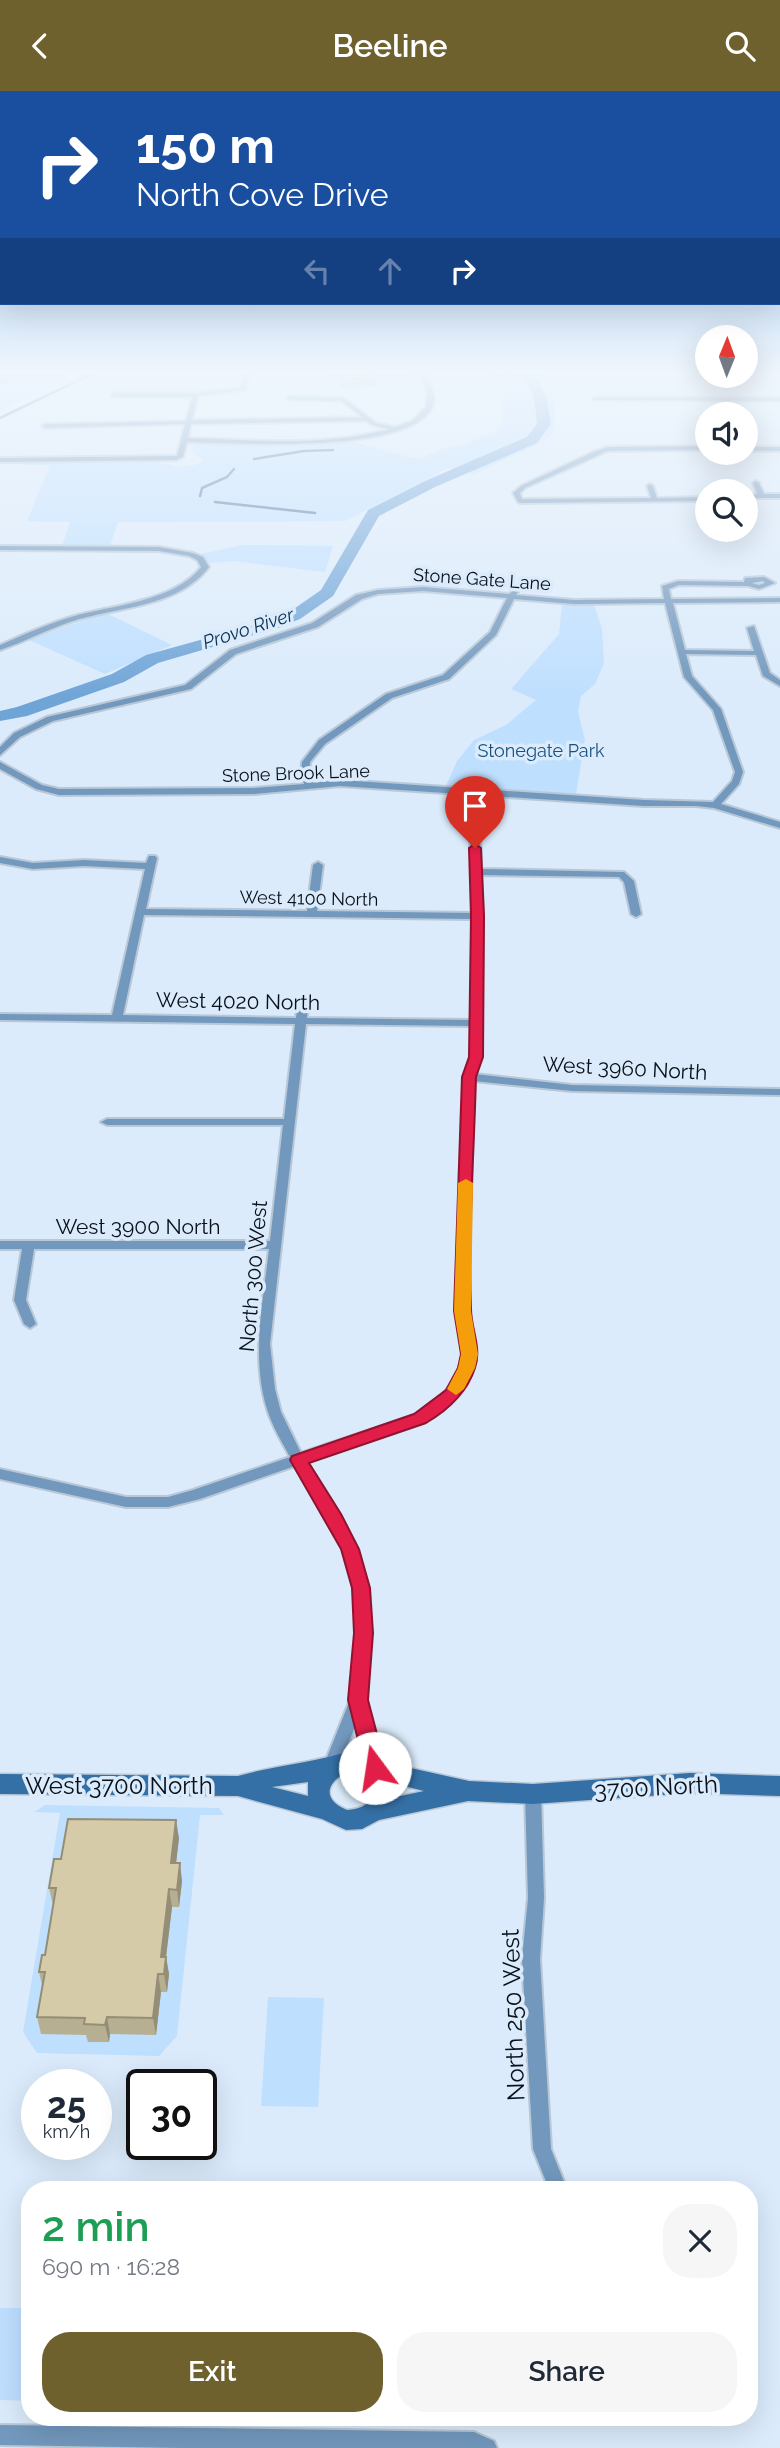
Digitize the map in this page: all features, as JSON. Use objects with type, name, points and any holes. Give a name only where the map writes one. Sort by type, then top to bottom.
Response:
[{"type":"main road","points":[[376,1769],[384,1779],[386,1791],[383,1802],[364,1818],[350,1820],[337,1817],[326,1810],[319,1800],[317,1789],[320,1778],[329,1768],[353,1761],[469,1791],[533,1794]]},
{"type":"main road","name":"West 3700 North","points":[[0,1784],[238,1786],[266,1778],[329,1768]]},
{"type":"main road","name":"3700 North","points":[[533,1794],[690,1783],[780,1786]]},
{"type":"main road","name":"West 3700 North","points":[[238,1786],[265,1796],[326,1810]]},
{"type":"main road","points":[[375,1811],[469,1791]]},
{"type":"street","points":[[536,481],[516,493],[520,501],[695,499]]},
{"type":"street","points":[[650,486],[654,501]]},
{"type":"street","points":[[758,490],[761,496],[780,496]]},
{"type":"street","points":[[0,548],[177,551],[196,556],[205,566],[201,575],[162,596],[76,618],[0,648]]},
{"type":"street","points":[[715,805],[736,782],[739,772],[721,716],[688,677],[665,589],[669,585],[748,584]]},
{"type":"street","name":"Stone Gate Lane","points":[[0,752],[17,735],[50,719],[188,687],[233,652],[315,625],[359,597],[378,592],[423,589],[574,602],[780,599]]},
{"type":"street","points":[[309,785],[305,773],[306,762],[322,742],[389,696],[446,677],[493,633],[514,595]]},
{"type":"street","points":[[751,628],[766,674],[780,684]]},
{"type":"street","points":[[681,652],[759,653]]},
{"type":"street","name":"Stone Brook Lane","points":[[3,768],[39,787],[79,793],[265,791],[340,783],[715,805],[780,825]]},
{"type":"street","points":[[0,1474],[126,1502],[168,1502],[420,1419],[453,1394],[464,1375],[469,1354],[462,1311],[469,1077],[476,1057],[478,916],[475,834]]},
{"type":"street","points":[[0,860],[33,866],[151,862],[117,1019]]},
{"type":"street","points":[[312,913],[318,865]]},
{"type":"street","points":[[476,872],[621,874],[629,881],[636,914]]},
{"type":"street","name":"West 4100 North","points":[[141,912],[478,916]]},
{"type":"street","name":"North 300 West","points":[[303,1003],[264,1344],[274,1412],[298,1460],[335,1519],[350,1549],[361,1588],[363,1633],[358,1700],[329,1768]]},
{"type":"street","name":"West 4020 North","points":[[0,1017],[476,1023]]},
{"type":"street","name":"West 3960 North","points":[[469,1077],[572,1088],[780,1092]]},
{"type":"street","points":[[107,1122],[289,1122]]},
{"type":"street","name":"West 3900 North","points":[[0,1245],[276,1245]]},
{"type":"street","points":[[29,1245],[20,1300],[30,1324]]},
{"type":"street","name":"North 300 West","points":[[358,1700],[376,1769]]},
{"type":"street","name":"North 250 West","points":[[533,1794],[536,1898],[531,1959],[542,2149],[555,2181]]},
{"type":"street","points":[[0,2435],[474,2442],[487,2448]]},
{"type":"green space","points":[[43,481],[424,481],[345,521],[118,522],[110,546],[62,546],[70,522],[27,521]]},
{"type":"green space","points":[[243,545],[333,546],[325,572],[234,561],[210,563],[200,554]]},
{"type":"green space","name":"Stonegate Park","points":[[562,603],[594,604],[602,629],[604,663],[595,684],[581,696],[578,712],[585,740],[576,794],[446,786],[457,761],[474,740],[506,725],[536,700],[511,689],[559,634]]},
{"type":"green space","points":[[104,612],[172,645],[105,674],[29,640]]},
{"type":"green space","points":[[45,1805],[219,1808],[224,1815],[200,1815],[177,2036],[159,2056],[37,2053],[23,2032],[60,1813],[34,1812]]},
{"type":"green space","points":[[268,1997],[324,1998],[318,2107],[261,2106]]},
{"type":"green space","points":[[0,2308],[21,2308],[21,2401],[0,2400]]},
{"type":"building","points":[[68,1819],[176,1820],[171,1863],[180,1863],[177,1890],[169,1889],[161,1957],[166,1957],[164,1974],[158,1974],[153,2018],[107,2017],[105,2025],[84,2024],[85,2018],[37,2017],[45,1972],[39,1972],[42,1955],[45,1955],[56,1888],[49,1888],[54,1859],[61,1859]]},
{"type":"waterway","points":[[200,496],[202,488],[218,481]]},
{"type":"waterway","name":"Provo River","points":[[0,716],[21,712],[118,678],[152,659],[275,624],[294,616],[327,593],[373,513],[437,481]]},
{"type":"waterway","points":[[215,502],[315,513]]},
{"type":"slow traffic","points":[[456,1389],[467,1368],[469,1354],[462,1311],[466,1183]]},
{"type":"route","points":[[375,1768],[358,1700],[363,1633],[361,1588],[350,1549],[335,1519],[298,1460],[420,1419],[453,1394],[467,1368],[468,1341],[462,1311],[469,1077],[476,1057],[478,916],[475,848]]}]
